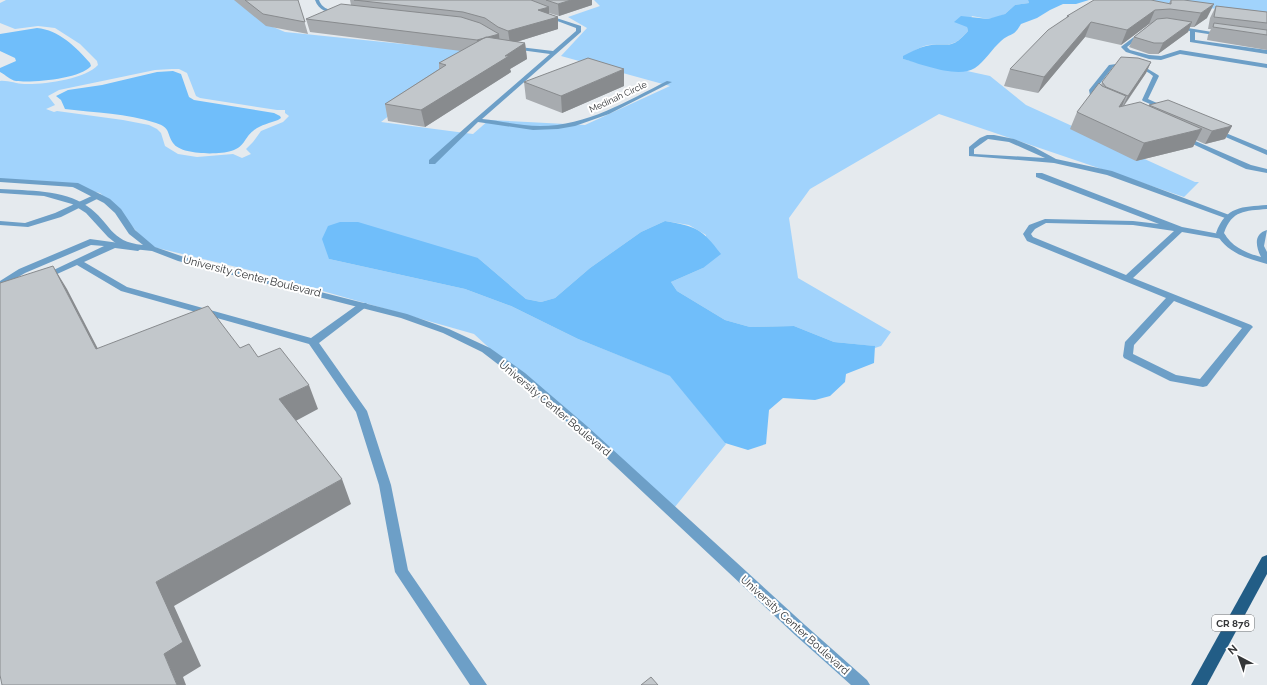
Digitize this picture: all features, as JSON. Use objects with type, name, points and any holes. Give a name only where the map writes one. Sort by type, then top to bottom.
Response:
[{"type":"main road","name":"CR 876","points":[[1199,685],[1267,561]]},
{"type":"street","points":[[316,0],[320,8],[327,11],[341,13]]},
{"type":"street","points":[[432,162],[578,32],[579,27],[537,12]]},
{"type":"street","points":[[1169,26],[1230,35]]},
{"type":"street","points":[[1193,30],[1192,41],[1267,52]]},
{"type":"street","points":[[1146,31],[1124,47],[1128,51],[1149,57],[1161,58],[1180,52],[1267,66]]},
{"type":"street","points":[[507,46],[555,53]]},
{"type":"street","points":[[1106,104],[1098,101],[1093,95],[1092,90],[1111,66],[1125,64],[1151,70],[1156,76],[1145,100],[1174,113]]},
{"type":"street","name":"Medinah Circle","points":[[478,120],[540,128],[560,127],[583,122],[612,111],[669,82]]},
{"type":"street","points":[[1210,128],[1267,153]]},
{"type":"street","points":[[1177,135],[1249,167],[1267,171]]},
{"type":"street","points":[[1054,161],[1048,156],[1000,138],[984,138],[971,148],[971,155],[974,156],[1054,161],[1109,173],[1228,216]]},
{"type":"street","points":[[1039,176],[1180,229]]},
{"type":"street","name":"University Center Boulevard","points":[[0,180],[75,185],[107,201],[118,211],[132,232],[154,249]]},
{"type":"street","name":"University Center Boulevard","points":[[0,191],[44,194],[67,199],[80,205],[99,220],[107,234],[122,244],[154,249],[181,259],[363,305],[416,320],[466,340],[486,350],[521,376],[584,430],[860,685]]},
{"type":"street","points":[[0,223],[25,225],[58,215],[98,196]]},
{"type":"street","points":[[1267,207],[1233,212],[1223,221],[1220,232],[1224,242],[1240,252],[1253,258],[1267,261]]},
{"type":"street","points":[[1172,297],[1129,344],[1128,356],[1174,378],[1203,384],[1248,327],[1030,239],[1028,234],[1032,227],[1045,221],[1133,224],[1180,229],[1222,237]]},
{"type":"street","points":[[1127,279],[1180,229]]},
{"type":"street","points":[[1267,232],[1262,237],[1260,246],[1267,261]]},
{"type":"street","points":[[0,285],[22,271],[90,242],[112,246],[154,249]]},
{"type":"street","points":[[31,282],[79,262],[112,246]]},
{"type":"street","points":[[79,262],[124,289],[313,342],[361,411],[385,485],[402,572],[479,685]]},
{"type":"street","points":[[313,342],[363,305]]},
{"type":"shaded area","points":[[6,0],[244,0],[266,24],[285,32],[472,51],[381,122],[473,134],[489,120],[585,125],[670,86],[561,56],[587,28],[568,17],[600,6],[594,0],[1028,0],[1029,3],[1015,5],[1005,14],[998,17],[988,19],[972,16],[967,27],[968,31],[958,41],[950,44],[924,46],[915,50],[903,59],[952,71],[967,71],[990,76],[1026,105],[1195,182],[1199,182],[1184,197],[939,114],[810,189],[789,218],[798,278],[891,332],[881,346],[875,348],[874,346],[834,342],[794,326],[750,327],[725,320],[677,291],[671,282],[703,268],[706,235],[689,225],[665,221],[641,232],[590,268],[555,298],[541,302],[526,299],[478,258],[329,259],[465,289],[511,306],[578,339],[671,376],[726,444],[670,513],[474,334],[249,270],[149,246],[126,219],[100,193],[43,181],[0,180],[0,81],[24,84],[52,82],[84,74],[98,65],[97,61],[80,44],[55,28],[38,26],[15,29],[0,23],[0,3]],"holes":[[[179,69],[187,73],[196,96],[200,98],[285,110],[285,113],[289,116],[283,122],[261,131],[246,149],[251,154],[242,158],[233,154],[197,157],[178,154],[165,146],[161,133],[149,125],[123,120],[57,111],[54,112],[46,109],[55,105],[48,96],[59,90],[155,70]]]},
{"type":"shaded area","points":[[1028,0],[1089,0],[1076,4],[1063,4],[1037,18],[1021,24],[1014,33],[1004,38],[979,65],[968,71],[959,72],[939,70],[903,59],[903,56],[923,47],[953,44],[957,42],[968,31],[967,27],[954,22],[961,16],[988,19],[1005,14],[1015,5],[1029,3]]},
{"type":"shaded area","points":[[1119,0],[1267,0],[1267,15],[1151,1]]},
{"type":"shaded area","points":[[37,28],[53,32],[66,40],[85,57],[91,66],[77,74],[44,81],[16,81],[0,72],[0,68],[16,61],[15,58],[0,51],[0,34]]},
{"type":"shaded area","points":[[173,71],[181,74],[189,97],[194,100],[274,113],[281,118],[256,129],[250,134],[242,145],[236,149],[218,153],[200,153],[191,152],[177,147],[173,143],[168,131],[161,125],[122,115],[65,109],[61,100],[56,96],[68,90],[102,85],[157,72]]},
{"type":"shaded area","points":[[665,221],[692,227],[698,230],[721,254],[703,268],[671,282],[677,291],[725,320],[750,327],[794,326],[834,342],[875,346],[874,363],[846,374],[845,382],[830,396],[815,400],[783,398],[769,410],[766,444],[748,450],[725,443],[670,376],[578,339],[511,306],[465,289],[329,259],[322,239],[328,226],[340,222],[358,222],[478,258],[526,299],[541,302],[555,298],[590,268],[641,232]]},
{"type":"building","points":[[245,0],[298,0],[305,22],[263,14]]},
{"type":"building","points":[[354,0],[531,0],[549,7],[538,10],[558,17],[508,31],[498,27],[485,18],[463,12]]},
{"type":"building","points":[[546,0],[571,0],[558,4]]},
{"type":"building","points":[[1094,0],[1151,0],[1171,4],[1171,0],[1184,0],[1214,4],[1201,13],[1170,9],[1155,10],[1127,30],[1091,22],[1044,77],[1010,69],[1048,30],[1069,16],[1067,16]]},
{"type":"building","points":[[341,4],[461,17],[480,23],[499,34],[477,40],[306,19]]},
{"type":"building","points":[[1216,6],[1267,12],[1267,23],[1214,17]]},
{"type":"building","points":[[1167,18],[1192,22],[1163,43],[1154,43],[1134,37],[1157,19]]},
{"type":"building","points":[[1214,23],[1267,30],[1267,35],[1213,27]]},
{"type":"building","points":[[486,37],[525,43],[505,56],[509,56],[421,110],[385,104],[446,65],[439,63]]},
{"type":"building","points":[[1121,57],[1138,58],[1151,62],[1128,96],[1106,87],[1102,82]]},
{"type":"building","points":[[588,58],[624,69],[561,96],[524,82]]},
{"type":"building","points":[[1099,83],[1102,86],[1126,96],[1119,107],[1140,102],[1202,129],[1144,143],[1077,112]]},
{"type":"building","points":[[1168,100],[1232,126],[1212,131],[1149,105]]},
{"type":"building","points":[[53,266],[96,349],[208,306],[240,348],[249,344],[258,357],[280,348],[309,385],[279,399],[342,479],[156,582],[183,642],[164,654],[177,685],[2,685],[0,675],[0,283]]},
{"type":"building","points":[[651,677],[658,685],[641,685]]}]
